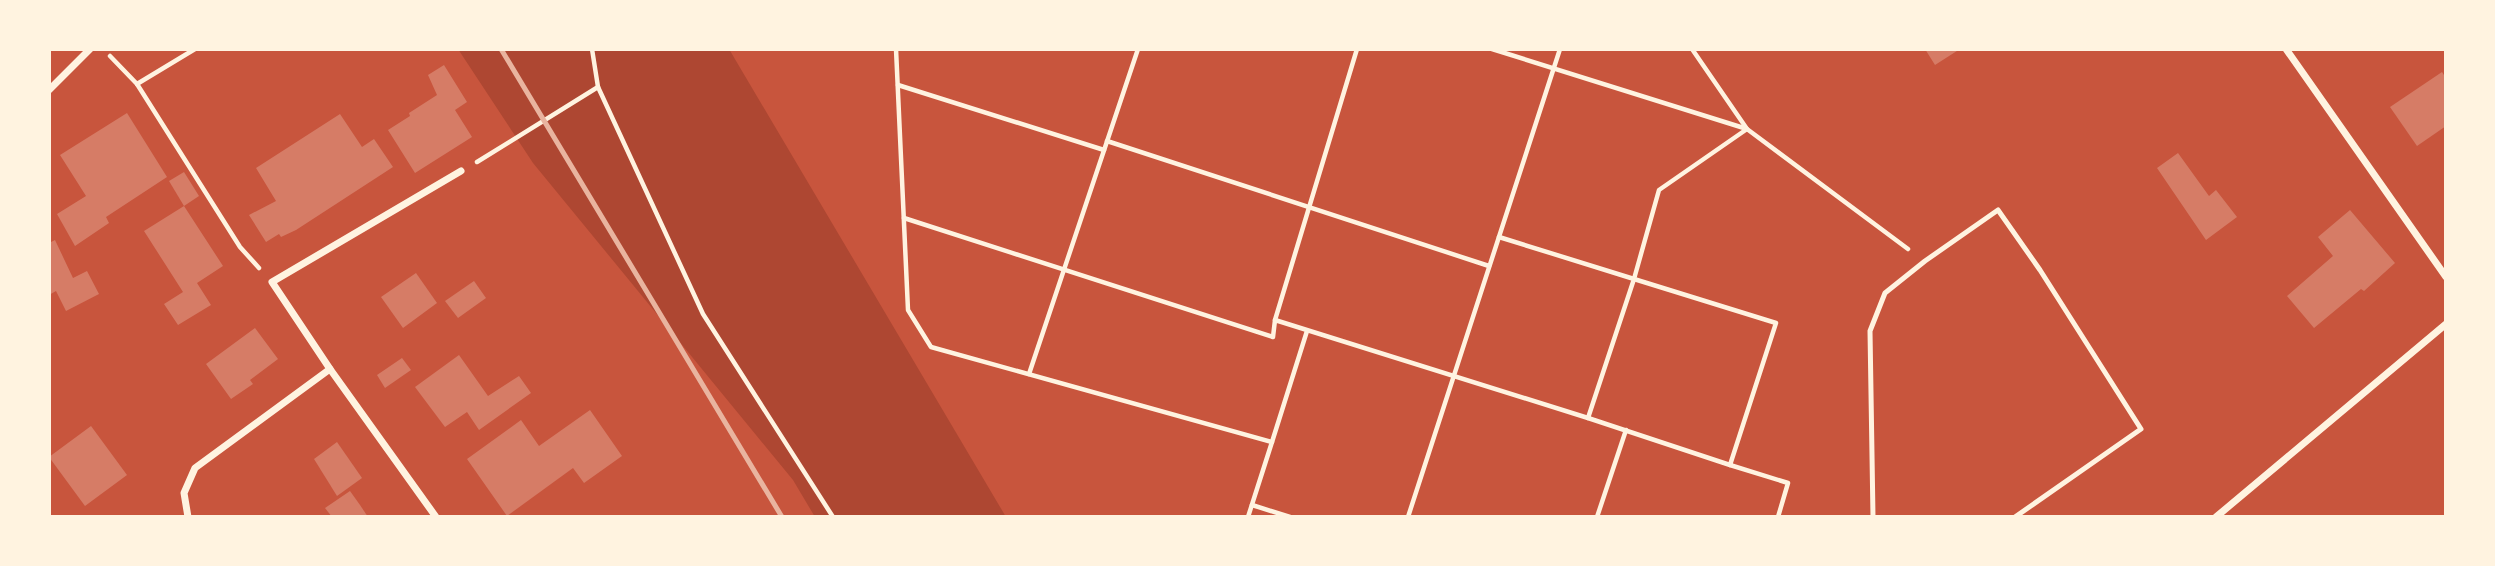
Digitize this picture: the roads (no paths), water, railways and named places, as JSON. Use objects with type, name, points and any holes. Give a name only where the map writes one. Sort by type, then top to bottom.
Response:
[{"type":"street","points":[[49,90],[90,49]]},
{"type":"street","points":[[2286,49],[2446,277]]},
{"type":"street","points":[[436,517],[330,369],[272,282],[461,171]]},
{"type":"street","points":[[2216,517],[2446,324]]},
{"type":"street","points":[[188,517],[184,492],[195,468],[330,369]]},
{"type":"lane","points":[[1872,517],[1870,331],[1885,293],[1924,261],[1998,210],[2040,270],[2141,429],[2015,517]]},
{"type":"railway","points":[[501,49],[782,517]]}]
